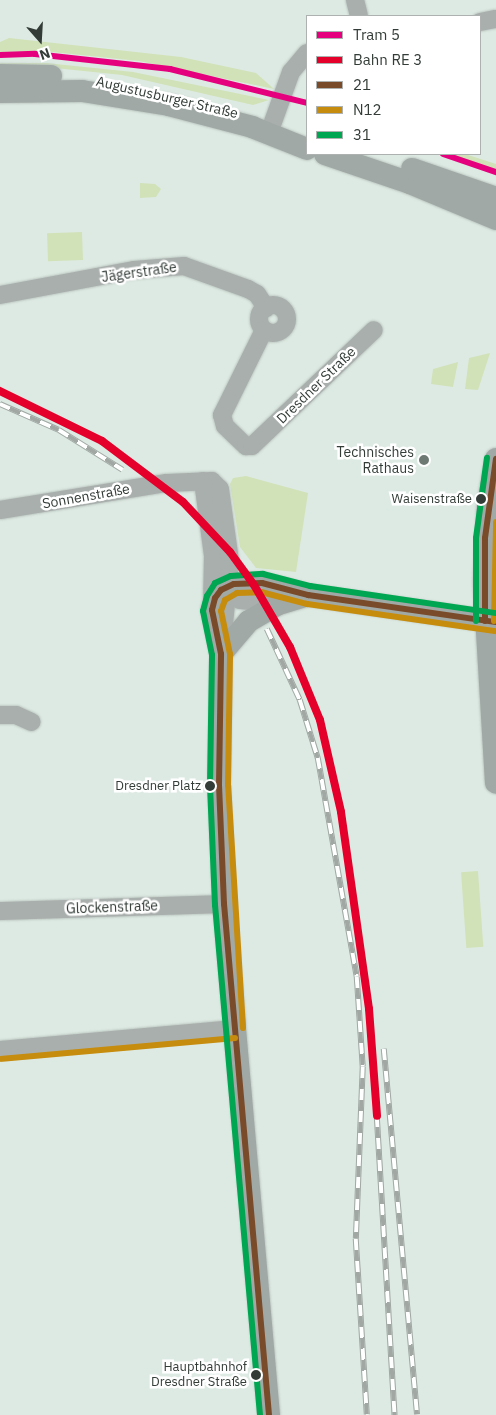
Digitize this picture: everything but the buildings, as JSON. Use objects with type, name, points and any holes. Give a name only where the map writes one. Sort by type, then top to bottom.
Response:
[{"type":"main road","name":"Augustusburger Straße","points":[[0,75],[84,78],[124,84],[198,101],[271,128],[306,148]]},
{"type":"main road","name":"Augustusburger Straße","points":[[0,92],[82,91],[168,105],[306,134]]},
{"type":"main road","points":[[327,155],[410,183],[496,220]]},
{"type":"main road","points":[[371,155],[496,198]]},
{"type":"main road","points":[[496,459],[485,538],[496,783]]},
{"type":"main road","points":[[269,1415],[224,904],[219,784],[221,654],[212,610],[218,594],[228,588],[262,583],[308,595],[490,622]]},
{"type":"main road","points":[[221,654],[243,625],[279,604],[308,595]]},
{"type":"street","points":[[355,0],[359,15]]},
{"type":"street","points":[[481,22],[496,19]]},
{"type":"street","points":[[271,128],[294,66],[306,54]]},
{"type":"street","name":"Jägerstraße","points":[[0,295],[134,270],[184,266],[248,289],[257,294],[266,308],[278,307],[285,313],[286,321],[279,332],[264,330]]},
{"type":"street","points":[[264,330],[259,318],[266,308]]},
{"type":"street","name":"Dresdner Straße","points":[[264,330],[222,415],[225,426],[246,446],[252,446],[258,441],[374,330]]},
{"type":"street","name":"Sonnenstraße","points":[[0,510],[167,483],[212,481],[220,489],[222,562]]},
{"type":"street","points":[[221,654],[228,588],[222,562]]},
{"type":"street","points":[[212,610],[222,562]]},
{"type":"street","points":[[228,588],[248,602],[279,604]]},
{"type":"street","points":[[0,715],[16,715],[32,722]]},
{"type":"street","name":"Glockenstraße","points":[[0,911],[224,904]]},
{"type":"street","points":[[0,1050],[234,1029]]},
{"type":"green space","points":[[9,38],[181,57],[256,73],[274,89],[139,61],[42,51],[0,52],[0,42]]},
{"type":"green space","points":[[0,63],[46,63],[133,72],[269,100],[253,105],[122,75],[45,67],[0,66]]},
{"type":"green space","points":[[446,155],[468,155],[496,164],[496,174]]},
{"type":"green space","points":[[140,183],[155,184],[161,189],[156,197],[140,198]]},
{"type":"green space","points":[[82,232],[83,260],[48,261],[47,233]]},
{"type":"green space","points":[[490,353],[478,390],[465,389],[469,358]]},
{"type":"green space","points":[[458,362],[453,387],[431,384],[433,369]]},
{"type":"green space","points":[[246,476],[308,493],[296,572],[256,568],[240,547],[230,484],[233,478]]},
{"type":"green space","points":[[478,871],[483,947],[466,948],[461,872]]},
{"type":"railway","points":[[0,404],[59,430],[123,470]]},
{"type":"railway","points":[[267,629],[300,700],[318,758],[357,977],[363,1067],[356,1239],[367,1415]]},
{"type":"railway","points":[[384,1049],[417,1415]]},
{"type":"railway","points":[[377,1116],[395,1415]]},
{"type":"tram line","name":"5","points":[[0,55],[35,54],[170,69],[306,103]]},
{"type":"tram line","name":"5","points":[[446,155],[496,172]]},
{"type":"transit line","points":[[0,391],[102,441],[183,502],[230,552],[254,585],[290,647],[320,720],[341,812],[369,1009],[377,1116]]},
{"type":"transit line","name":"31","points":[[476,621],[476,538],[487,458]]},
{"type":"transit line","name":"21","points":[[485,621],[485,538],[496,459]]},
{"type":"transit line","name":"N12","points":[[494,621],[496,522]]},
{"type":"transit line","name":"31","points":[[260,1415],[215,905],[210,785],[212,655],[203,611],[207,596],[215,583],[231,576],[263,574],[310,586],[496,613]]},
{"type":"transit line","name":"21","points":[[269,1415],[224,904],[219,785],[221,654],[212,610],[215,598],[221,590],[234,584],[262,583],[308,595],[496,622]]},
{"type":"transit line","name":"N12","points":[[243,1028],[228,785],[230,654],[221,611],[225,600],[237,593],[261,592],[307,604],[495,631]]},
{"type":"transit line","name":"N12","points":[[1,1059],[235,1038]]},
{"type":"place","name":"Technisches Rathaus","points":[[424,460]]},
{"type":"place","name":"Waisenstraße","points":[[481,499]]},
{"type":"place","name":"Dresdner Platz","points":[[210,786]]},
{"type":"place","name":"Hauptbahnhof Dresdner Straße","points":[[256,1375]]}]
